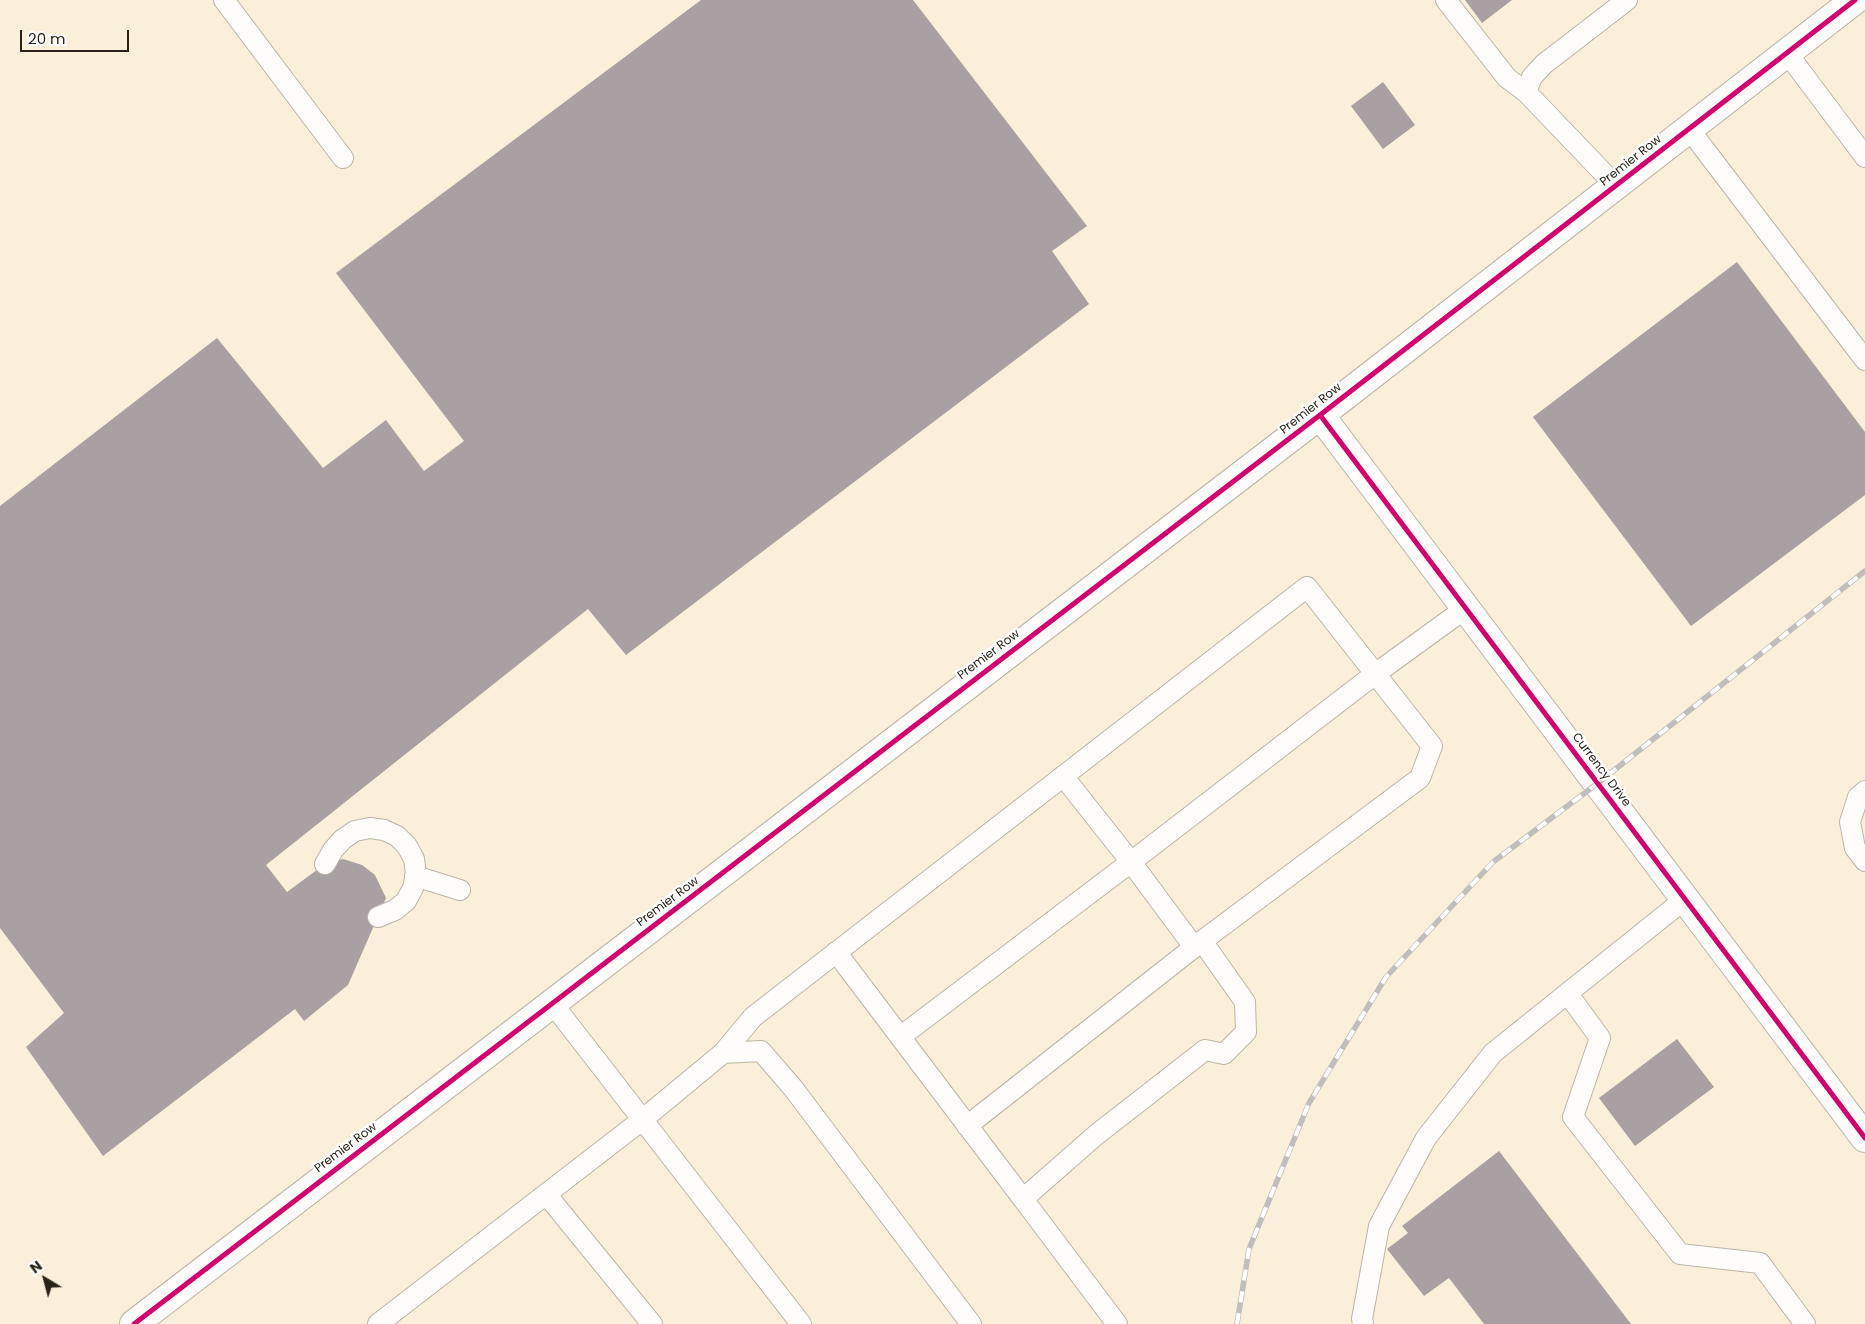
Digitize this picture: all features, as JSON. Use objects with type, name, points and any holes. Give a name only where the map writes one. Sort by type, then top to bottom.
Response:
[{"type":"street","name":"Premier Row","points":[[134,1324],[1616,186],[1787,53],[1842,4]]},
{"type":"street","name":"Currency Drive","points":[[1320,414],[1865,1138]]},
{"type":"lane","points":[[224,0],[343,158]]},
{"type":"lane","points":[[1446,0],[1507,78],[1526,92],[1616,186]]},
{"type":"lane","points":[[1526,92],[1532,77],[1544,64],[1627,0]]},
{"type":"lane","points":[[1787,53],[1865,157]]},
{"type":"lane","points":[[1689,129],[1865,360]]},
{"type":"lane","points":[[378,1324],[642,1120],[723,1053],[753,1017],[1307,587],[1432,746],[1420,778],[1198,944],[967,1126]]},
{"type":"lane","points":[[900,1037],[1375,674],[1466,608]]},
{"type":"lane","points":[[1023,1199],[1096,1135],[1205,1050],[1224,1054],[1246,1032],[1246,1002],[1063,776]]},
{"type":"lane","points":[[1865,791],[1858,797],[1850,822],[1855,848],[1865,861]]},
{"type":"lane","points":[[325,864],[333,850],[343,839],[355,831],[370,828],[384,830],[397,836],[407,846],[414,859],[415,876],[413,888],[406,901],[395,910],[378,917]]},
{"type":"lane","points":[[415,876],[460,890]]},
{"type":"lane","points":[[1363,1324],[1362,1319],[1378,1226],[1426,1138],[1493,1053],[1685,899]]},
{"type":"lane","points":[[836,952],[1117,1324]]},
{"type":"lane","points":[[1568,994],[1600,1038],[1573,1117],[1680,1254],[1760,1263],[1805,1324]]},
{"type":"lane","points":[[552,1003],[801,1324]]},
{"type":"lane","points":[[723,1053],[760,1051],[793,1088],[971,1324]]},
{"type":"lane","points":[[546,1194],[652,1324]]},
{"type":"shaded area","points":[[0,0],[1865,0],[1865,1324],[0,1324]]},
{"type":"building","points":[[701,0],[913,0],[1087,226],[1052,251],[1089,304],[626,655],[588,609],[266,865],[287,892],[325,864],[343,859],[362,865],[375,875],[386,898],[348,985],[304,1021],[295,1009],[103,1156],[26,1047],[64,1013],[0,928],[0,506],[217,338],[323,468],[386,420],[424,471],[464,441],[336,273]]},
{"type":"building","points":[[1465,0],[1512,0],[1482,23]]},
{"type":"building","points":[[1383,82],[1415,125],[1383,149],[1351,106]]},
{"type":"building","points":[[1737,262],[1865,432],[1865,495],[1691,626],[1533,417]]},
{"type":"building","points":[[1677,1039],[1714,1087],[1635,1146],[1599,1098]]},
{"type":"building","points":[[1499,1151],[1631,1324],[1484,1324],[1449,1278],[1424,1296],[1387,1249],[1408,1233],[1402,1226]]},
{"type":"railway","points":[[1237,1324],[1249,1249],[1309,1103],[1386,977],[1493,862],[1598,783],[1865,571]]},
{"type":"cycle path","points":[[134,1324],[1320,415],[1855,0]]},
{"type":"cycle path","points":[[1320,415],[1865,1138]]}]
